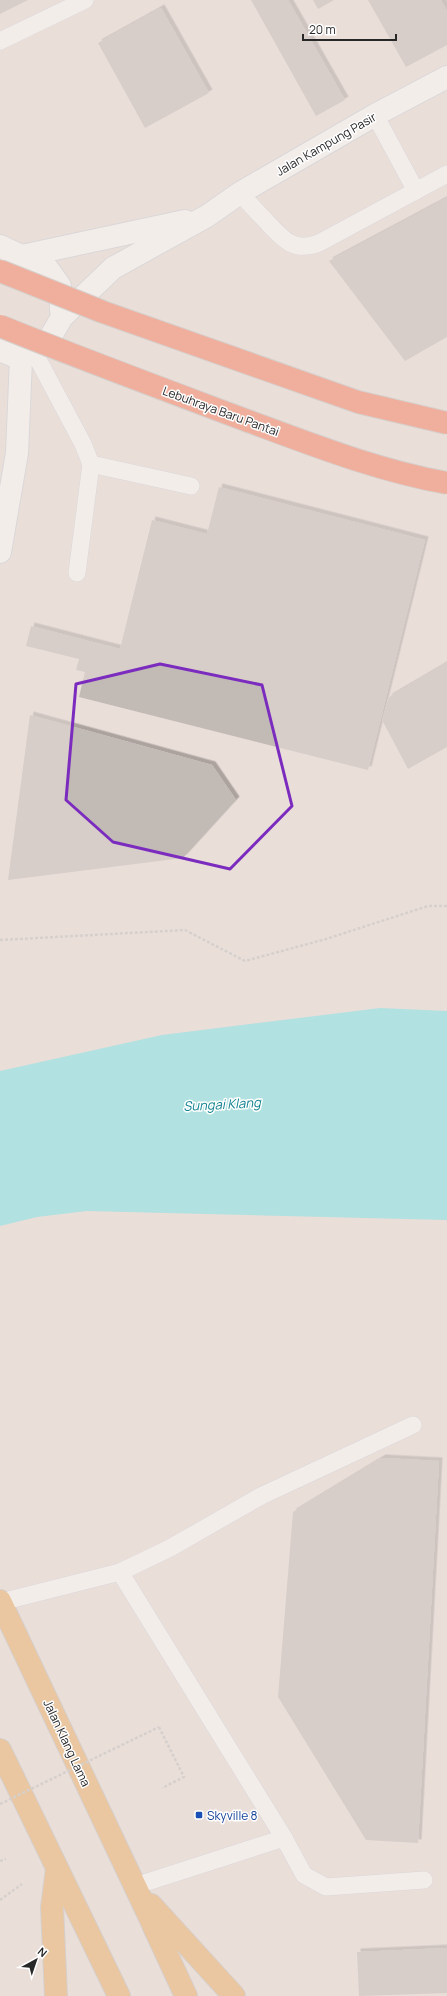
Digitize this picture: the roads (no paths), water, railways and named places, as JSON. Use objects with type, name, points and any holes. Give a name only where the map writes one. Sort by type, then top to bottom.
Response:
[{"type":"highway","points":[[0,271],[103,312],[358,402],[447,423]]},
{"type":"highway","name":"Lebuhraya Baru Pantai","points":[[0,326],[96,364],[346,457],[426,479],[447,483]]},
{"type":"main road","name":"Jalan Klang Lama","points":[[0,1602],[186,1996]]},
{"type":"main road","points":[[0,1750],[118,1996]]},
{"type":"main road","points":[[56,1996],[52,1907],[57,1869]]},
{"type":"main road","points":[[136,1889],[234,1996]]},
{"type":"street","name":"Jalan Kampung Pasir","points":[[27,355],[51,336],[62,318],[114,268],[207,216],[240,193],[375,115],[447,77]]},
{"type":"street","name":"Jalan Kampung Pasir","points":[[22,256],[207,216]]},
{"type":"street","points":[[0,246],[47,268],[60,286],[62,318]]},
{"type":"street","points":[[0,350],[27,355],[18,453],[0,552]]},
{"type":"lane","points":[[0,41],[85,0]]},
{"type":"lane","points":[[375,115],[416,191]]},
{"type":"lane","points":[[240,193],[282,239],[300,247],[310,247],[447,174]]},
{"type":"lane","points":[[27,355],[83,444],[91,464],[77,573]]},
{"type":"lane","points":[[91,464],[191,486]]},
{"type":"lane","points":[[0,1602],[120,1572],[170,1548],[261,1496],[413,1425]]},
{"type":"lane","points":[[120,1572],[284,1838],[304,1875],[326,1887],[424,1880]]},
{"type":"lane","points":[[136,1889],[284,1838]]},
{"type":"water","name":"Sungai Klang","points":[[380,1008],[447,1011],[447,1220],[87,1211],[37,1217],[0,1226],[0,1071],[162,1035]]},
{"type":"place","name":"Skyville 8","points":[[199,1815]]}]
